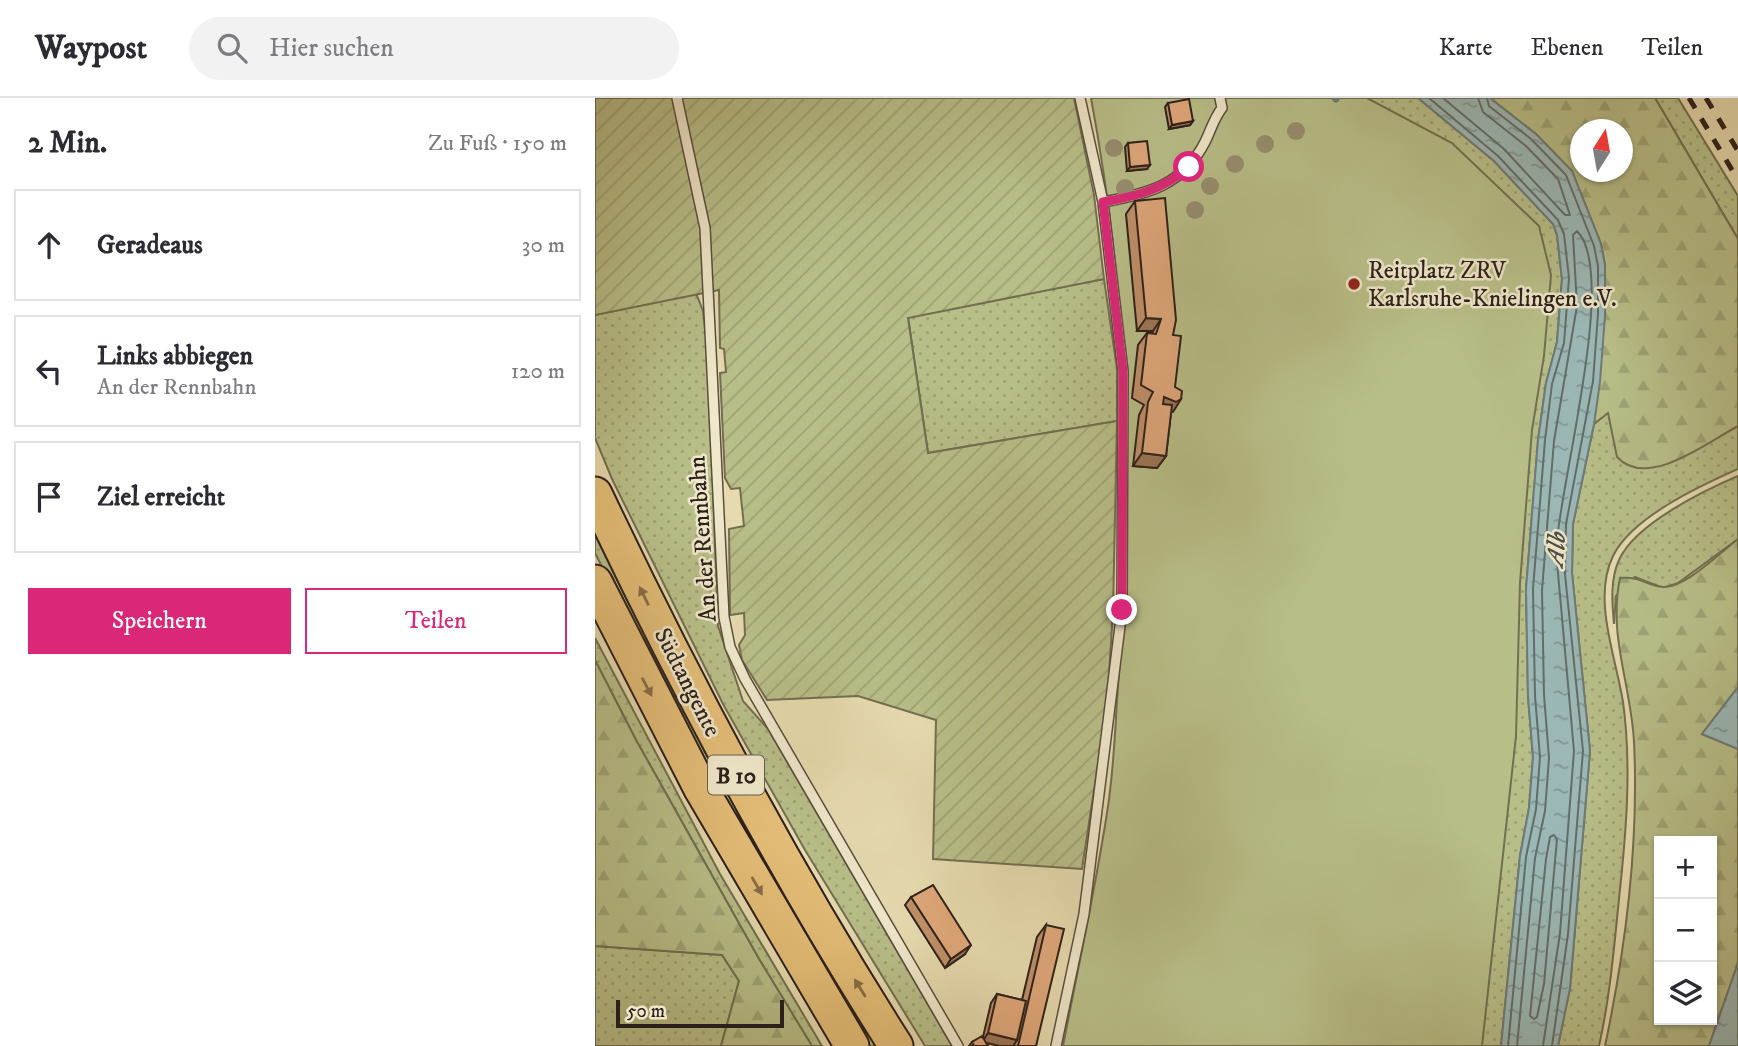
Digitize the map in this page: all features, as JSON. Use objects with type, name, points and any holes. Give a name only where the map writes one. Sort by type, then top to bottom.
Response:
[{"type":"highway","name":"Südtangente","points":[[595,494],[731,766],[795,880],[896,1046]]},
{"type":"highway","name":"Südtangente","points":[[595,582],[701,789],[852,1046]]},
{"type":"lane","name":"An der Rennbahn","points":[[677,98],[705,228],[724,617],[730,647],[745,680],[877,911],[958,1046]]},
{"type":"lane","points":[[1056,1046],[1084,914],[1122,610],[1123,371],[1103,202],[1080,98]]},
{"type":"lane","points":[[1103,202],[1142,195],[1169,184],[1189,167],[1221,103]]},
{"type":"green space","points":[[595,98],[1074,98],[1094,195],[1104,279],[908,318],[928,453],[1117,421],[1113,611],[1107,705],[1082,869],[933,859],[936,720],[858,696],[767,700],[742,660],[739,645],[745,635],[744,613],[730,615],[729,529],[744,526],[740,488],[731,489],[725,478],[720,373],[726,372],[724,349],[720,348],[719,290],[595,315]]},
{"type":"green space","points":[[1091,98],[1367,98],[1452,143],[1539,226],[1551,275],[1544,356],[1532,430],[1520,583],[1516,736],[1482,1046],[1063,1046],[1109,797],[1126,537],[1125,391],[1120,318],[1113,246]]},
{"type":"green space","points":[[1224,98],[1418,98],[1494,161],[1553,224],[1557,235],[1562,279],[1557,342],[1546,383],[1538,440],[1526,589],[1528,697],[1533,757],[1501,1046],[1452,1046],[1120,302],[1110,208],[1126,205]]},
{"type":"green space","points":[[1490,98],[1655,98],[1738,239],[1738,426],[1694,452],[1661,466],[1630,466],[1617,457],[1608,413],[1594,424],[1605,315],[1605,265],[1601,244],[1576,182],[1633,182],[1633,119],[1570,119],[1570,169],[1536,134]]},
{"type":"green space","points":[[1655,98],[1678,98],[1738,196],[1738,239]]},
{"type":"green space","points":[[1104,279],[1117,369],[1117,421],[928,453],[908,317]]},
{"type":"green space","points":[[696,293],[703,311],[708,354],[718,626],[743,701],[768,729],[952,1046],[925,1046],[805,850],[723,704],[612,479],[595,438],[595,315]]},
{"type":"green space","points":[[1608,412],[1610,417],[1671,462],[1738,426],[1738,469],[1668,504],[1635,528],[1613,556],[1607,573],[1605,609],[1623,702],[1628,776],[1615,936],[1599,1046],[1558,1046],[1570,988],[1590,751],[1572,573],[1573,524],[1594,424]]},
{"type":"green space","points":[[1738,476],[1738,539],[1678,583],[1663,588],[1635,577],[1616,596],[1614,624],[1614,575],[1627,547],[1639,534],[1671,510]]},
{"type":"green space","points":[[595,531],[690,720],[878,1046],[867,1046],[823,975],[655,673],[595,553]]},
{"type":"green space","points":[[1738,539],[1738,687],[1702,734],[1738,749],[1738,963],[1717,1023],[1717,836],[1654,836],[1654,1025],[1716,1025],[1709,1046],[1605,1046],[1625,933],[1635,819],[1632,721],[1618,641],[1617,600],[1620,578],[1633,578],[1663,587],[1672,586]]},
{"type":"green space","points":[[595,638],[720,874],[822,1046],[812,1046],[759,959],[636,740],[595,660]]},
{"type":"green space","points":[[595,660],[636,740],[759,959],[812,1046],[721,1046],[739,981],[722,955],[595,946]]},
{"type":"green space","points":[[595,946],[722,955],[739,981],[721,1046],[595,1046]]},
{"type":"water","name":"Alb","points":[[1418,98],[1490,98],[1536,134],[1570,169],[1570,182],[1576,182],[1601,244],[1605,265],[1605,315],[1600,382],[1573,524],[1572,573],[1590,751],[1570,988],[1558,1046],[1501,1046],[1533,757],[1528,697],[1526,589],[1538,440],[1546,383],[1557,342],[1562,279],[1557,235],[1553,224],[1494,161]]},
{"type":"water","points":[[1738,687],[1738,749],[1702,734]]},
{"type":"water","points":[[1738,963],[1738,1046],[1709,1046]]},
{"type":"building","points":[[1189,99],[1193,121],[1172,125],[1168,103]]},
{"type":"building","points":[[1147,141],[1150,165],[1130,167],[1128,143]]},
{"type":"building","points":[[1165,198],[1176,320],[1173,335],[1181,336],[1175,387],[1182,391],[1181,399],[1176,402],[1164,397],[1163,404],[1172,405],[1166,456],[1142,453],[1148,402],[1153,392],[1141,385],[1147,333],[1156,334],[1161,319],[1146,318],[1135,201]]},
{"type":"building","points":[[933,885],[971,945],[951,959],[911,897]]},
{"type":"building","points":[[1046,925],[1064,929],[1036,1046],[1018,1046]]},
{"type":"building","points":[[997,994],[1026,1001],[1017,1040],[988,1033]]},
{"type":"building","points":[[982,1036],[988,1046],[974,1046],[972,1042]]},
{"type":"railway","points":[[1689,98],[1738,180]]},
{"type":"railway","points":[[1706,98],[1738,151]]},
{"type":"place","name":"Reitplatz ZRV Karlsruhe-Knielingen e.V.","points":[[1354,284]]},
{"type":"route","points":[[1122,610],[1123,371],[1103,202],[1142,195],[1169,184],[1189,167]]}]
